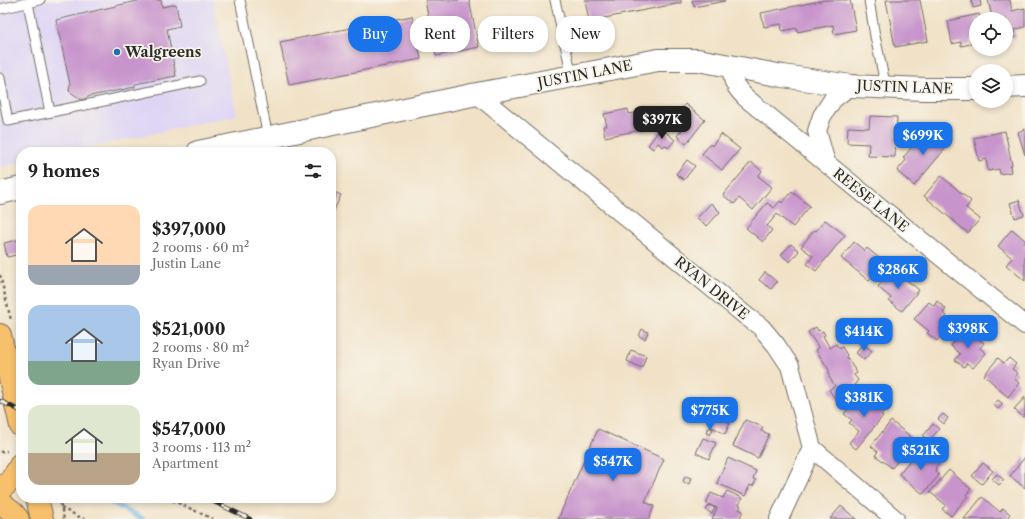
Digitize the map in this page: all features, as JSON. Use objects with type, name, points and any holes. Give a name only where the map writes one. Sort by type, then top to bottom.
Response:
[{"type":"main road","points":[[0,336],[16,405]]},
{"type":"main road","points":[[0,489],[4,487],[16,473]]},
{"type":"main road","points":[[0,503],[18,519]]},
{"type":"main road","points":[[38,503],[42,519]]},
{"type":"street","name":"JUSTIN LANE","points":[[223,147],[477,94],[658,60],[698,60],[783,76],[851,86],[969,89]]},
{"type":"street","name":"REESE LANE","points":[[731,66],[736,88],[746,98],[1025,325]]},
{"type":"street","points":[[826,163],[817,131],[822,116],[833,99],[851,86]]},
{"type":"street","points":[[1013,87],[1025,86]]},
{"type":"street","name":"RYAN DRIVE","points":[[477,94],[761,327],[776,345],[790,366],[812,448]]},
{"type":"street","points":[[0,193],[16,189]]},
{"type":"street","points":[[780,519],[812,448],[895,519]]},
{"type":"lane","points":[[0,9],[40,0]]},
{"type":"lane","points":[[240,0],[268,138]]},
{"type":"lane","points":[[555,0],[572,76]]},
{"type":"lane","points":[[869,0],[886,88]]},
{"type":"lane","points":[[28,3],[50,112]]},
{"type":"lane","points":[[0,78],[8,121],[200,82]]},
{"type":"path","points":[[60,503],[64,519]]},
{"type":"path","points":[[177,503],[213,519]]},
{"type":"path","points":[[61,508],[84,519]]},
{"type":"shaded area","points":[[0,0],[213,0],[237,115],[91,147],[16,147],[16,163],[0,167]]},
{"type":"building","name":"Walgreens","points":[[141,0],[161,0],[162,7],[176,4],[180,26],[167,29],[176,76],[135,84],[135,87],[90,96],[82,100],[69,91],[70,84],[56,20]]},
{"type":"building","points":[[425,0],[469,0],[478,47],[470,49],[470,16],[428,16]]},
{"type":"building","points":[[585,0],[681,0],[681,3],[615,16],[588,16]]},
{"type":"building","points":[[692,0],[725,0],[725,1],[694,7]]},
{"type":"building","points":[[825,0],[850,0],[856,30],[834,34],[833,25],[797,32],[797,28],[782,31],[781,24],[764,27],[761,13]]},
{"type":"building","points":[[886,0],[920,0],[928,41],[895,47]]},
{"type":"building","points":[[971,0],[980,0],[981,6],[973,8]]},
{"type":"building","points":[[988,0],[1010,0],[1012,11],[1025,8],[1025,27],[1014,30],[1016,37],[1013,38],[1013,12],[991,12]]},
{"type":"building","points":[[410,16],[410,52],[420,52],[421,59],[289,85],[280,42],[348,29],[348,52],[402,52],[402,18]]},
{"type":"building","points":[[969,16],[969,44],[961,46],[961,42],[952,44],[948,21]]},
{"type":"building","points":[[435,52],[455,52],[436,56]]},
{"type":"building","points":[[685,104],[705,120],[686,144],[677,136],[682,130],[667,119],[674,110],[678,113]]},
{"type":"building","points":[[628,109],[629,114],[657,111],[660,125],[605,137],[603,126],[607,126],[604,114]]},
{"type":"building","points":[[870,116],[897,117],[895,157],[868,156],[869,144],[847,143],[848,127],[869,128]]},
{"type":"building","points":[[929,126],[950,143],[914,186],[897,171],[906,160],[903,158]]},
{"type":"building","points":[[661,128],[675,140],[668,148],[665,145],[663,147],[658,143],[653,149],[648,145]]},
{"type":"building","points":[[1025,129],[1025,155],[1018,132]]},
{"type":"building","points":[[1005,131],[1012,165],[1010,166],[1011,172],[1000,174],[999,169],[988,171],[986,159],[979,161],[974,138]]},
{"type":"building","points":[[721,134],[740,149],[722,170],[702,154],[710,144],[712,146]]},
{"type":"building","points":[[687,160],[695,166],[684,180],[676,174]]},
{"type":"building","points":[[751,162],[762,171],[758,176],[772,187],[753,210],[739,198],[734,204],[723,195]]},
{"type":"building","points":[[941,176],[971,201],[966,208],[980,219],[968,233],[924,196]]},
{"type":"building","points":[[792,192],[810,206],[793,227],[777,214],[767,226],[772,230],[763,242],[746,228],[767,203],[774,208],[780,201],[782,203]]},
{"type":"building","points":[[336,193],[341,195],[336,206]]},
{"type":"building","points":[[1019,200],[1024,215],[1015,218],[1010,203]]},
{"type":"building","points":[[711,203],[720,212],[707,226],[697,218]]},
{"type":"building","points":[[825,220],[845,235],[816,271],[807,264],[813,256],[801,247],[814,230],[816,231]]},
{"type":"building","points":[[1012,229],[1025,240],[1025,281],[1006,265],[1012,258],[998,246]]},
{"type":"building","points":[[16,240],[16,255],[7,257],[4,243]]},
{"type":"building","points":[[854,242],[865,251],[867,248],[884,262],[869,281],[841,258]]},
{"type":"building","points":[[791,244],[799,251],[790,262],[781,255]]},
{"type":"building","points":[[893,269],[919,290],[902,311],[889,301],[891,298],[878,287]]},
{"type":"building","points":[[765,272],[777,282],[771,289],[759,280]]},
{"type":"building","points":[[937,301],[946,309],[943,313],[947,316],[941,323],[947,328],[937,341],[927,333],[929,331],[914,319],[929,302],[934,306]]},
{"type":"building","points":[[816,327],[818,331],[823,331],[825,335],[823,336],[830,348],[836,344],[840,349],[842,347],[857,373],[854,375],[858,380],[849,392],[836,400],[829,390],[835,386],[829,377],[829,370],[816,350],[819,348],[808,332]]},
{"type":"building","points":[[965,328],[984,343],[980,348],[986,353],[973,368],[967,363],[964,367],[955,360],[960,354],[951,346]]},
{"type":"building","points":[[642,329],[648,332],[645,339],[639,336]]},
{"type":"building","points":[[863,344],[872,351],[864,360],[856,353]]},
{"type":"building","points":[[631,350],[646,356],[642,368],[627,361]]},
{"type":"building","points":[[998,358],[1004,363],[1009,358],[1016,364],[1012,369],[1018,373],[1014,378],[1019,383],[1008,397],[984,375]]},
{"type":"building","points":[[858,396],[869,405],[875,398],[887,408],[881,415],[883,416],[856,449],[849,443],[859,431],[849,423],[852,420],[844,414]]},
{"type":"building","points":[[1025,397],[1025,414],[1023,417],[1014,409]]},
{"type":"building","points":[[998,400],[1003,404],[998,409],[993,405]]},
{"type":"building","points":[[716,414],[730,423],[725,434],[710,426]]},
{"type":"building","points":[[943,414],[948,418],[944,424],[938,419]]},
{"type":"building","points":[[745,420],[763,427],[761,431],[769,434],[758,458],[733,446]]},
{"type":"building","points":[[891,421],[915,440],[892,468],[875,455],[878,452],[871,446]]},
{"type":"building","points":[[933,424],[939,429],[929,441],[923,436]]},
{"type":"building","points":[[709,427],[713,429],[710,435],[706,433]]},
{"type":"building","points":[[598,429],[664,459],[645,502],[654,506],[649,519],[558,519]]},
{"type":"building","points":[[703,438],[716,443],[709,459],[696,453]]},
{"type":"building","points":[[920,447],[939,463],[935,468],[935,471],[939,475],[923,494],[899,474]]},
{"type":"building","points":[[1025,457],[1025,488],[1010,476]]},
{"type":"building","points":[[728,458],[756,471],[753,479],[756,480],[753,486],[750,485],[745,496],[717,483]]},
{"type":"building","points":[[983,463],[993,471],[982,484],[972,476]]},
{"type":"building","points":[[949,470],[971,489],[966,495],[968,496],[951,516],[942,509],[946,505],[930,492]]},
{"type":"building","points":[[997,474],[1004,480],[999,485],[992,479]]},
{"type":"building","points":[[685,476],[691,478],[689,484],[683,482]]},
{"type":"building","points":[[727,491],[742,498],[739,509],[743,511],[739,519],[712,519],[717,508],[706,503],[711,493],[723,498]]},
{"type":"building","points":[[982,497],[1000,512],[1003,508],[1010,514],[1007,519],[964,519]]},
{"type":"building","points":[[709,505],[715,508],[712,514],[706,510]]},
{"type":"building","points":[[841,506],[856,519],[830,519]]},
{"type":"waterway","points":[[113,503],[143,519]]},
{"type":"railway","points":[[0,401],[16,409]]},
{"type":"railway","points":[[216,503],[250,519]]},
{"type":"place","name":"Walgreens","points":[[117,52]]}]
